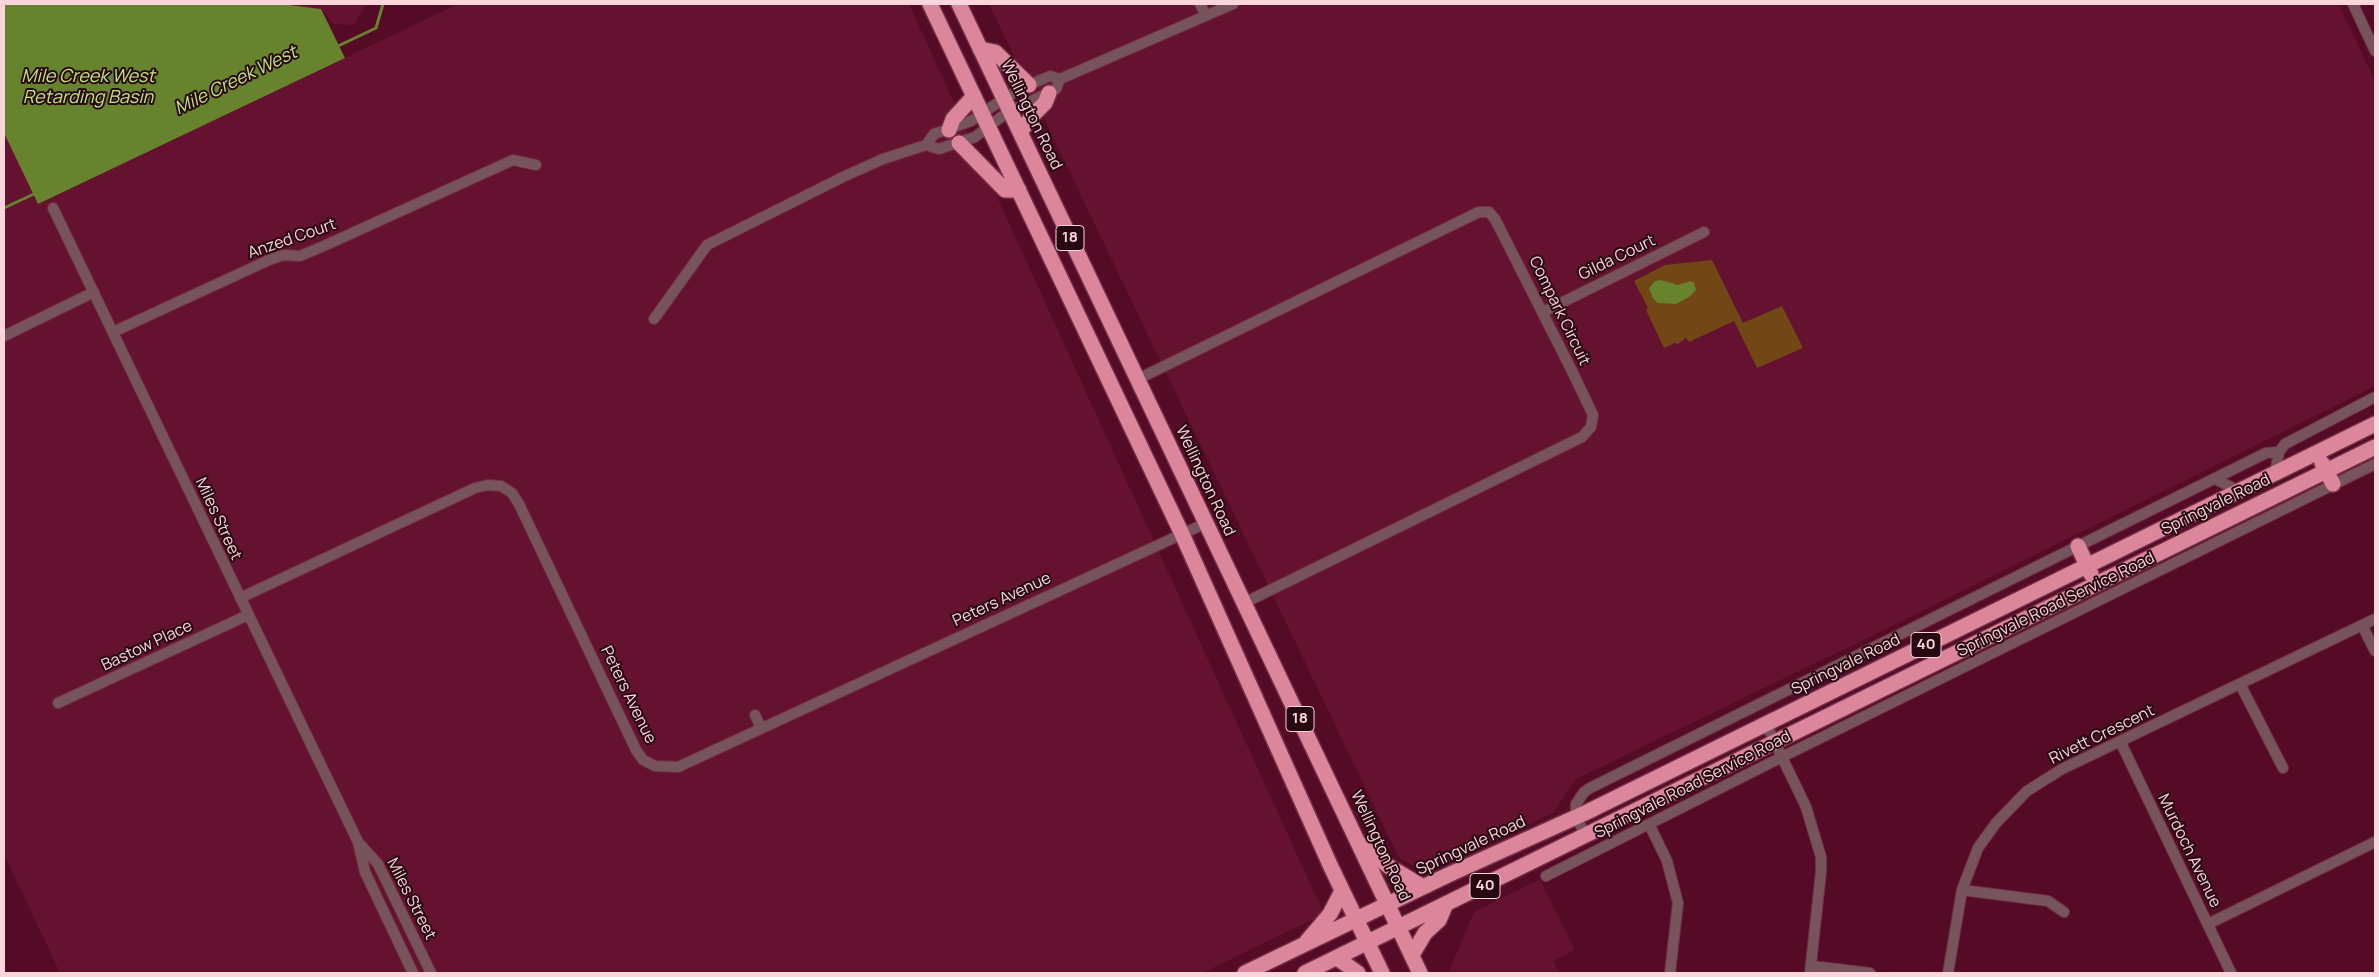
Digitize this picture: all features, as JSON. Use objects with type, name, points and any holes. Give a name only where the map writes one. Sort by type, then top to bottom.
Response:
[{"type":"highway","name":"18","points":[[930,4],[1182,534],[1342,891],[1382,973]]},
{"type":"highway","name":"Wellington Road","points":[[959,4],[1420,973]]},
{"type":"highway","points":[[980,49],[995,52],[1030,85]]},
{"type":"highway","points":[[1020,132],[1032,115],[1045,103],[1049,93]]},
{"type":"highway","points":[[949,130],[953,119],[974,96]]},
{"type":"highway","points":[[959,143],[1005,190],[1018,190]]},
{"type":"highway","name":"Springvale Road","points":[[1245,973],[1423,887],[1576,817],[2375,424]]},
{"type":"highway","name":"Springvale Road","points":[[1305,973],[1445,906],[2096,584],[2329,477],[2375,447]]},
{"type":"highway","points":[[2316,453],[2329,477]]},
{"type":"highway","points":[[2078,546],[2096,584]]},
{"type":"highway","points":[[1359,843],[1388,866],[1423,887]]},
{"type":"highway","points":[[1304,944],[1330,914],[1342,891]]},
{"type":"highway","points":[[1412,955],[1425,933],[1439,920],[1445,906]]},
{"type":"highway","points":[[1337,958],[1358,973]]},
{"type":"street","points":[[1200,4],[1206,16]]},
{"type":"street","points":[[654,319],[706,246],[845,176],[900,153],[926,145],[939,149],[976,137],[985,122],[1030,85],[1050,76],[1060,79],[1206,16],[1215,7],[1232,4]]},
{"type":"street","points":[[2353,4],[2375,51]]},
{"type":"street","points":[[926,145],[934,134],[985,122],[1007,105],[1049,93],[1056,89],[1060,79]]},
{"type":"street","name":"Anzed Court","points":[[113,332],[269,260],[283,255],[300,256],[513,160],[536,165]]},
{"type":"street","name":"Miles Street","points":[[53,208],[358,842],[365,872],[413,973]]},
{"type":"street","name":"Compark Circuit","points":[[1138,379],[1478,212],[1488,212],[1495,219],[1593,415],[1592,427],[1582,437],[1244,602]]},
{"type":"street","name":"Gilda Court","points":[[1543,312],[1704,232]]},
{"type":"street","points":[[4,336],[94,292]]},
{"type":"street","name":"Springvale Road","points":[[2274,473],[2280,452],[2290,441],[2375,397]]},
{"type":"street","name":"Springvale Road","points":[[2078,546],[2266,453],[2280,452]]},
{"type":"street","name":"Springvale Road Service Road","points":[[1546,876],[1782,756],[2025,636],[2329,477],[2375,464]]},
{"type":"street","name":"Springvale Road","points":[[2215,479],[2239,491]]},
{"type":"street","name":"Peters Avenue","points":[[240,598],[475,488],[488,485],[501,486],[512,493],[519,504],[636,750],[643,760],[655,766],[678,767],[1206,523]]},
{"type":"street","name":"Springvale Road Service Road","points":[[1576,817],[1576,804],[1584,792],[1590,788],[2078,546]]},
{"type":"street","name":"Bastow Place","points":[[58,703],[248,615]]},
{"type":"street","name":"Rivett Crescent","points":[[1948,973],[1962,890],[1978,848],[1996,822],[2027,791],[2062,769],[2121,743],[2375,618]]},
{"type":"street","points":[[2018,622],[2025,636]]},
{"type":"street","points":[[2362,625],[2375,651]]},
{"type":"street","points":[[2240,684],[2283,768]]},
{"type":"street","points":[[754,715],[761,728]]},
{"type":"street","points":[[1766,724],[1806,807],[1820,857],[1821,872],[1811,970],[1870,973]]},
{"type":"street","name":"Murdoch Avenue","points":[[2121,743],[2231,973]]},
{"type":"street","points":[[1576,817],[1586,836]]},
{"type":"street","points":[[1649,824],[1667,861],[1678,902],[1670,973]]},
{"type":"street","name":"Miles Street","points":[[358,842],[378,864],[431,973]]},
{"type":"street","points":[[2208,924],[2375,842]]},
{"type":"street","points":[[1543,857],[1562,868]]},
{"type":"street","points":[[1962,890],[2048,901],[2064,912]]},
{"type":"street","points":[[391,928],[406,920]]},
{"type":"shaded area","points":[[281,4],[366,4],[354,25],[334,24],[321,9]]},
{"type":"shaded area","points":[[458,4],[909,4],[1324,914],[1202,973],[60,973],[4,854],[4,133],[38,204]]},
{"type":"shaded area","points":[[989,4],[2339,4],[2375,82],[2375,386],[1886,629],[1576,779],[1553,813],[1425,872],[1399,858]]},
{"type":"shaded area","points":[[1712,260],[1743,323],[1782,306],[1803,348],[1757,368],[1734,321],[1689,342],[1686,338],[1678,344],[1675,343],[1664,348],[1646,310],[1648,308],[1634,281],[1665,265]]},
{"type":"shaded area","points":[[1540,879],[1575,950],[1553,961],[1559,973],[1452,973],[1450,969],[1474,912]]},
{"type":"water","name":"Mile Creek West Retarding Basin","points":[[4,4],[281,4],[321,9],[345,58],[38,204],[4,133]]},
{"type":"water","points":[[1661,280],[1678,285],[1691,281],[1694,283],[1696,290],[1689,297],[1676,304],[1658,303],[1653,298],[1649,288],[1655,281]]},
{"type":"waterway","name":"Mile Creek West","points":[[336,47],[376,28],[383,4]]},
{"type":"waterway","name":"Mile Creek West","points":[[4,208],[36,193]]}]
